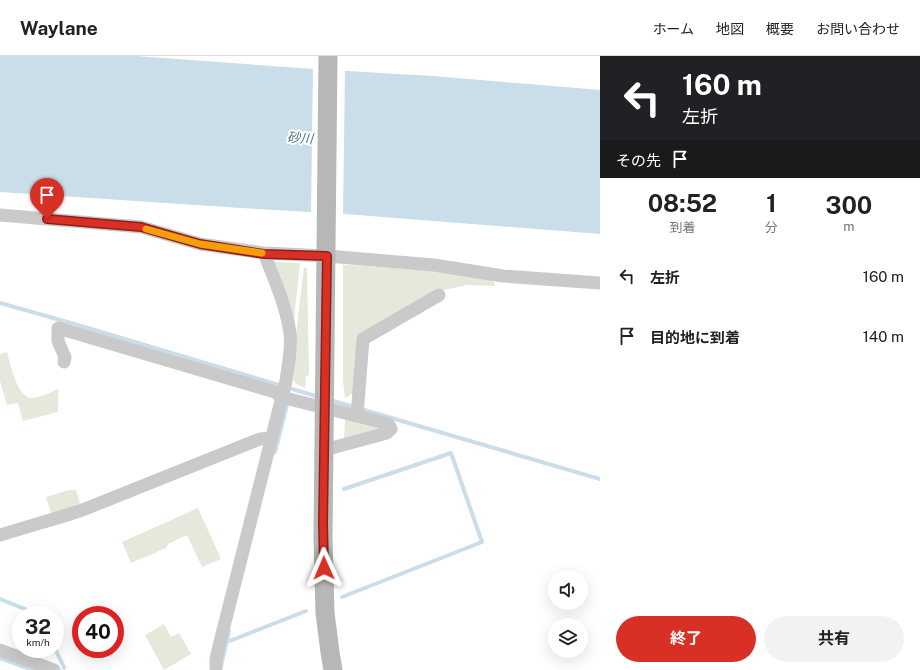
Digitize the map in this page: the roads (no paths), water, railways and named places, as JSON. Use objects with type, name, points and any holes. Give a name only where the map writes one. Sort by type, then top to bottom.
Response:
[{"type":"street","points":[[328,56],[323,538],[325,612],[333,670]]},
{"type":"street","points":[[0,215],[141,227],[200,244],[264,254],[327,256],[434,265],[503,276],[600,283]]},
{"type":"street","points":[[216,670],[216,659],[219,646],[271,438],[286,393],[290,354],[290,334],[284,308],[264,254]]},
{"type":"street","points":[[358,410],[363,339],[439,295]]},
{"type":"street","points":[[64,362],[65,357],[58,341],[58,328],[275,392],[286,393],[358,410],[385,423],[391,429],[387,433],[324,450]]},
{"type":"street","points":[[0,535],[73,513],[260,439],[271,438]]},
{"type":"street","points":[[0,650],[54,670]]},
{"type":"water","name":"砂川","points":[[0,56],[136,56],[433,76],[600,90],[600,234],[345,214],[0,192]]},
{"type":"waterway","points":[[0,303],[319,397]]},
{"type":"waterway","points":[[330,400],[600,479]]},
{"type":"waterway","points":[[275,452],[288,401]]},
{"type":"waterway","points":[[342,597],[482,542],[451,453],[344,489]]},
{"type":"waterway","points":[[0,599],[18,606]]},
{"type":"waterway","points":[[227,642],[306,611]]},
{"type":"waterway","points":[[221,666],[229,631]]},
{"type":"waterway","points":[[0,658],[33,670]]},
{"type":"waterway","points":[[60,658],[64,668]]}]
